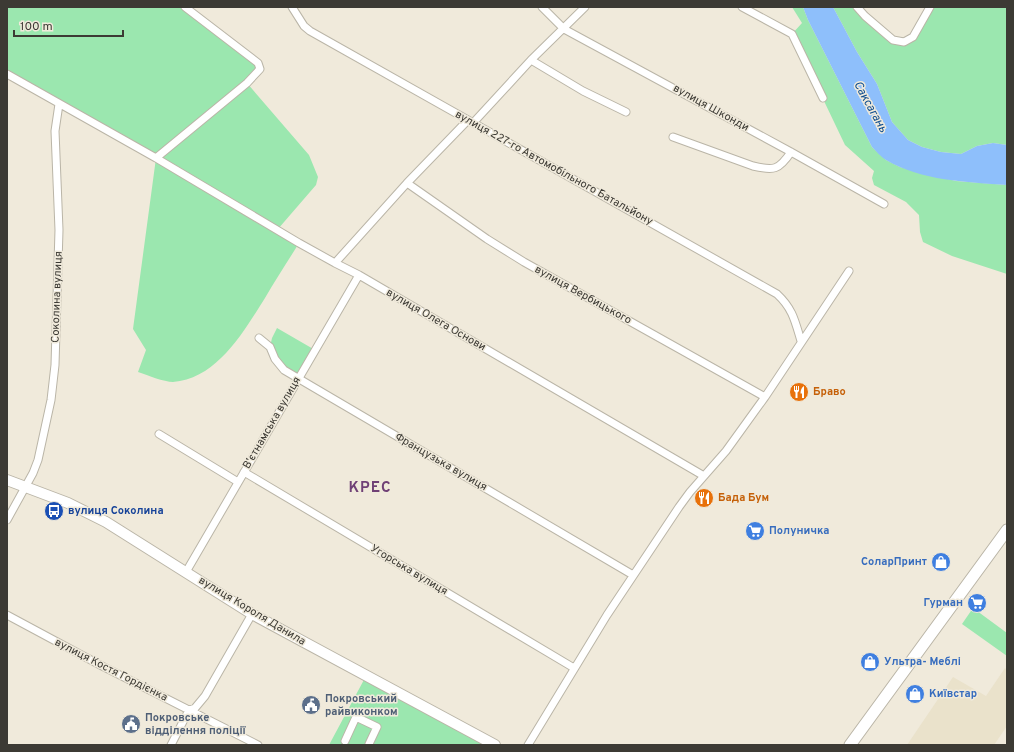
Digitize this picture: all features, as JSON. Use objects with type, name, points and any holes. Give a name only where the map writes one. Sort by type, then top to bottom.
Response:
[{"type":"main road","name":"вулиця Короля Данила","points":[[7,480],[68,503],[106,522],[252,614],[495,745]]},
{"type":"main road","points":[[850,745],[1007,530]]},
{"type":"street","points":[[156,158],[247,83],[260,69],[258,63],[185,7]]},
{"type":"street","name":"вулиця 227-го Автомобільного Батальйону","points":[[292,7],[304,26],[310,31],[777,294],[788,304],[795,320],[801,341]]},
{"type":"street","name":"вулиця Шконди","points":[[542,7],[564,29],[792,152],[884,204]]},
{"type":"street","points":[[335,263],[407,183],[586,7]]},
{"type":"street","points":[[742,7],[792,34],[823,98]]},
{"type":"street","points":[[857,7],[865,16],[893,40],[904,42],[913,37],[930,7]]},
{"type":"street","points":[[531,60],[583,90],[626,112]]},
{"type":"street","name":"вулиця Олега Основи","points":[[7,74],[156,158],[299,243],[359,275],[704,476]]},
{"type":"street","name":"Соколина вулиця","points":[[7,520],[33,473],[38,460],[51,400],[55,365],[59,230],[55,131],[59,104]]},
{"type":"street","points":[[673,137],[762,168],[779,167],[784,164],[792,152]]},
{"type":"street","name":"вулиця Вербицького","points":[[407,183],[486,238],[524,262],[765,397]]},
{"type":"street","points":[[528,745],[574,668],[633,575],[686,497],[726,451],[765,397],[849,270]]},
{"type":"street","name":"Вʼєтнамська вулиця","points":[[186,572],[359,275]]},
{"type":"street","name":"Французька вулиця","points":[[259,338],[270,347],[275,359],[284,370],[633,575]]},
{"type":"street","points":[[159,434],[238,482]]},
{"type":"street","name":"Угорська вулиця","points":[[244,472],[574,668]]},
{"type":"street","points":[[171,745],[189,710],[195,708],[205,696],[252,614]]},
{"type":"street","name":"вулиця Костя Гордієнка","points":[[7,615],[102,666],[258,745]]},
{"type":"street","points":[[352,745],[344,743],[356,718],[377,727],[369,745]]},
{"type":"shaded area","points":[[1005,668],[1007,670],[1007,726],[994,745],[907,745],[953,677],[986,696]]},
{"type":"green space","points":[[7,7],[185,7],[260,69],[247,83],[309,155],[318,177],[316,185],[278,229],[299,243],[248,325],[228,351],[216,363],[203,372],[189,379],[169,382],[138,372],[146,350],[133,329],[156,158],[7,74]]},
{"type":"green space","points":[[792,7],[803,7],[808,20],[872,147],[886,160],[900,167],[956,181],[1007,185],[1007,274],[952,256],[923,242],[920,232],[919,215],[906,202],[874,185],[872,178],[874,171],[845,145],[792,34],[802,23]]},
{"type":"green space","points":[[833,7],[857,7],[893,40],[908,41],[930,7],[1007,7],[1007,145],[993,143],[977,146],[961,154],[941,152],[922,147],[908,140],[892,122],[877,84],[857,52]]},
{"type":"green space","points":[[277,328],[315,350],[299,378],[284,370],[270,347],[272,338]]},
{"type":"green space","points":[[973,608],[1007,633],[1007,656],[962,624]]},
{"type":"green space","points":[[366,676],[495,745],[329,745]]},
{"type":"water","name":"Саксагань","points":[[803,7],[833,7],[857,52],[877,84],[892,122],[908,140],[922,147],[941,152],[961,154],[977,146],[993,143],[1007,145],[1007,185],[960,181],[929,176],[900,167],[882,157],[872,147],[808,20]]},
{"type":"place","name":"Браво","points":[[799,392]]},
{"type":"place","name":"Бада Бум","points":[[704,498]]},
{"type":"place","name":"вулиця Соколина","points":[[54,511]]},
{"type":"place","name":"Полуничка","points":[[755,531]]},
{"type":"place","name":"СоларПринт","points":[[941,562]]},
{"type":"place","name":"Гурман","points":[[977,603]]},
{"type":"place","name":"Ультра- Меблі","points":[[870,662]]},
{"type":"place","name":"Київстар","points":[[915,694]]},
{"type":"place","name":"Покровський райвиконком","points":[[311,705]]},
{"type":"place","name":"Покровське відділення поліції","points":[[131,724]]},
{"type":"district","name":"КРЕС","points":[[370,488]]}]
